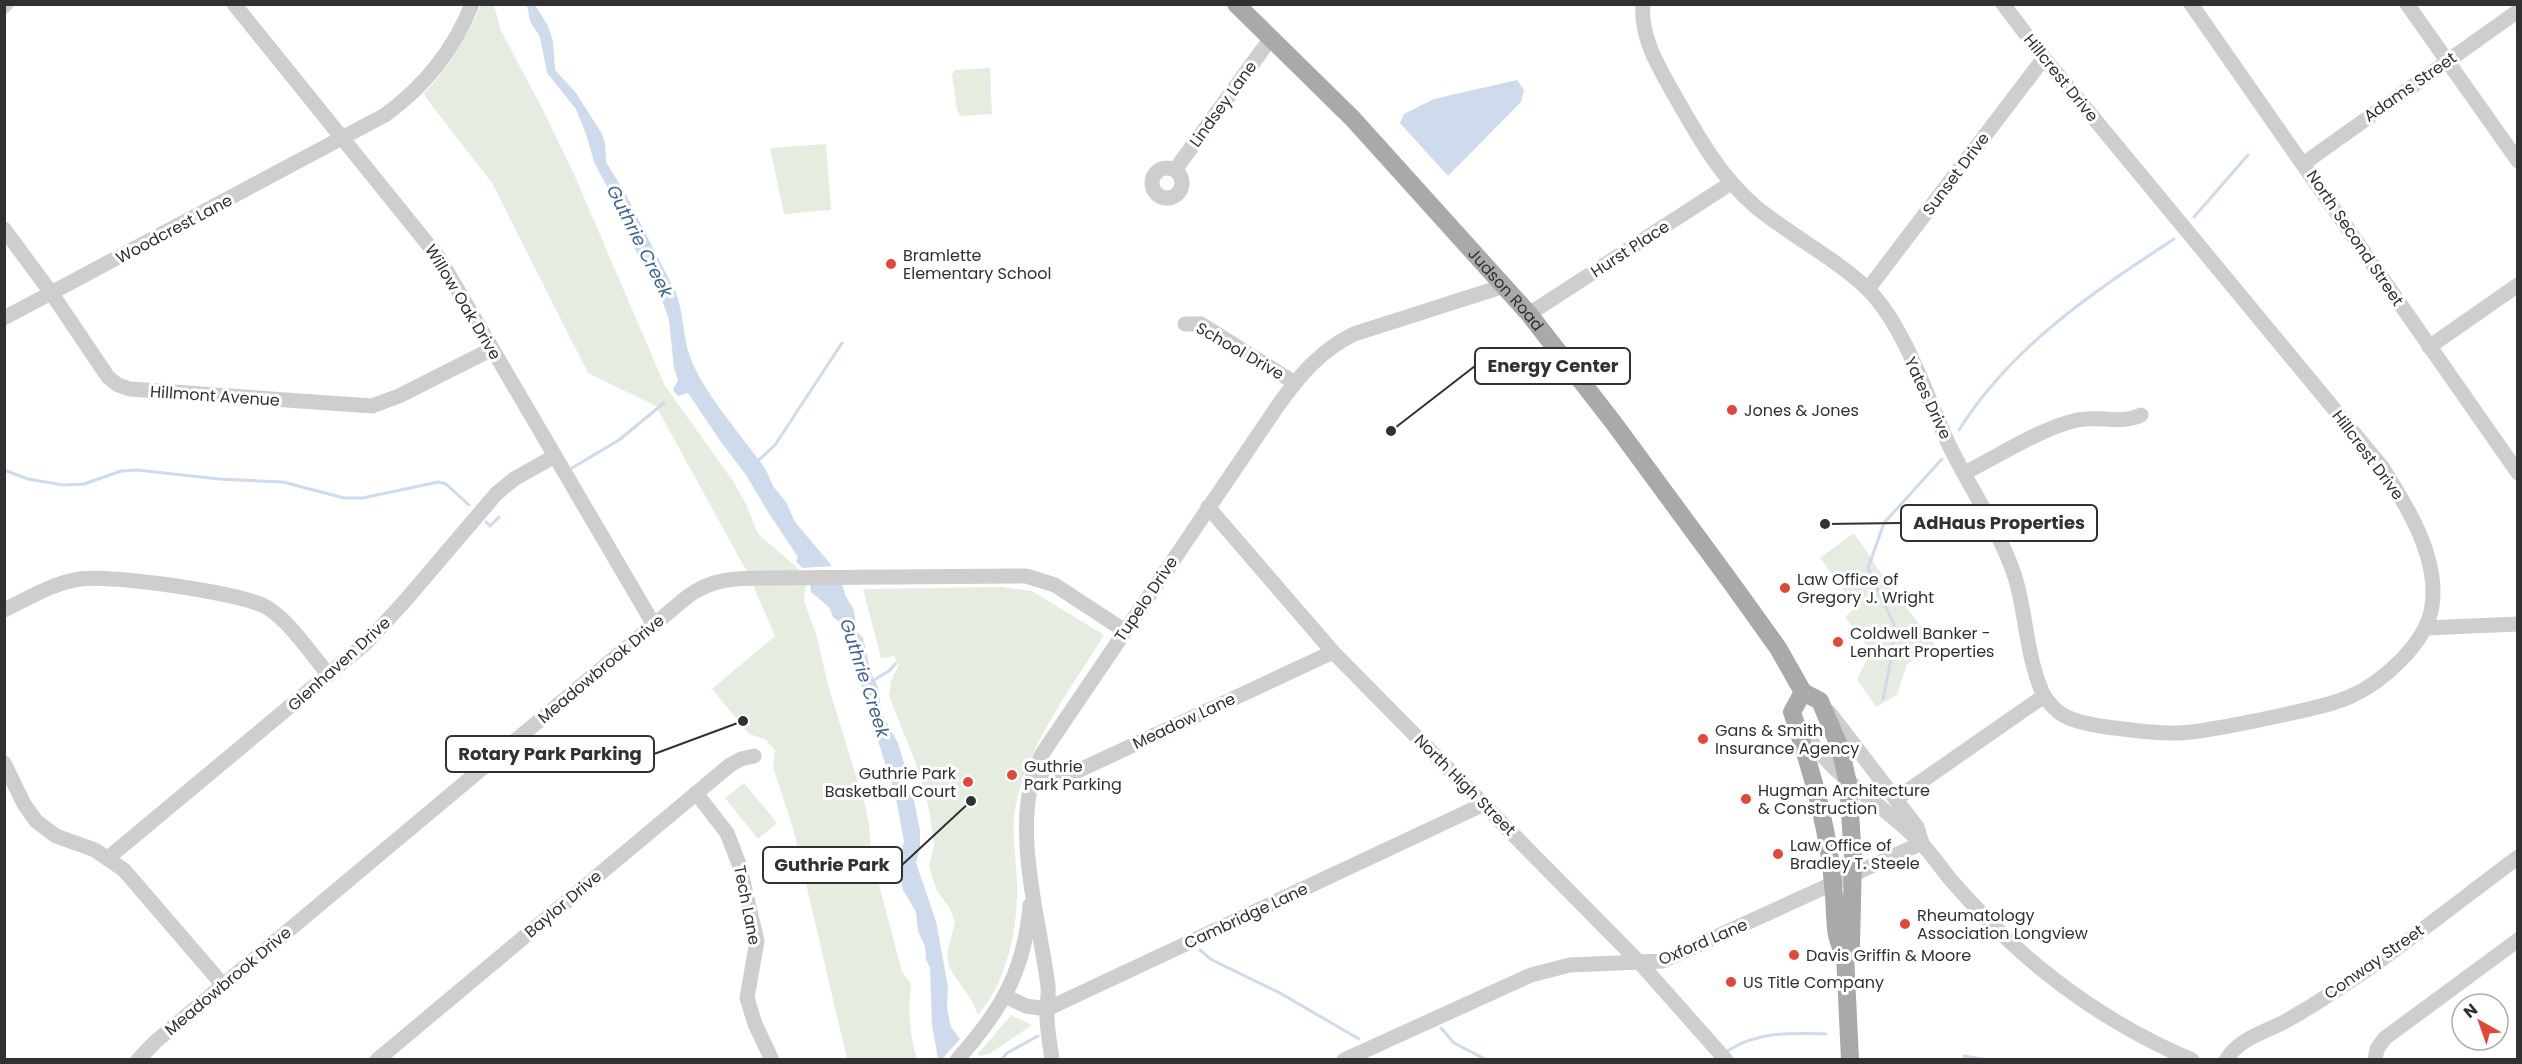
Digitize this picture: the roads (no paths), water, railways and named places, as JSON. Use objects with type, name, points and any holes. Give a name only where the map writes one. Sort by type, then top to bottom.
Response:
[{"type":"main road","name":"Judson Road","points":[[1236,4],[1353,119],[1529,314],[1606,413],[1736,590],[1778,648],[1803,692]]},
{"type":"main road","points":[[1845,954],[1851,945],[1853,876],[1852,820],[1848,783],[1840,748],[1820,701],[1803,692],[1792,712],[1814,782],[1834,883],[1838,944],[1845,954],[1850,1059]]},
{"type":"street","name":"Willow Oak Drive","points":[[234,4],[439,258],[654,625]]},
{"type":"street","name":"Woodcrest Lane","points":[[4,318],[385,116],[419,87],[447,54],[472,4]]},
{"type":"street","name":"Yates Drive","points":[[1643,4],[1646,34],[1659,68],[1705,148],[1731,183],[1755,206],[1868,290],[1896,329],[2010,564],[2020,595],[2034,673],[2044,696]]},
{"type":"street","name":"Hillcrest Drive","points":[[2003,4],[2044,58],[2382,467],[2402,500],[2424,548],[2433,597],[2426,628],[2403,658],[2366,688],[2314,708],[2213,729],[2157,733],[2099,726],[2062,715],[2044,696]]},
{"type":"street","name":"North Second Street","points":[[2191,4],[2517,473]]},
{"type":"street","points":[[2407,4],[2517,161]]},
{"type":"street","name":"Adams Street","points":[[2303,164],[2517,11]]},
{"type":"street","name":"Lindsey Lane","points":[[1175,170],[1271,38]]},
{"type":"street","name":"Sunset Drive","points":[[1868,290],[2044,58]]},
{"type":"street","name":"Hurst Place","points":[[1529,314],[1731,183]]},
{"type":"street","name":"Hillmont Avenue","points":[[4,229],[52,294],[108,377],[121,386],[135,390],[372,406],[399,396],[492,349]]},
{"type":"street","points":[[2429,347],[2517,285]]},
{"type":"street","name":"Tupelo Drive","points":[[1052,1059],[1047,1009],[1048,989],[1031,875],[1026,808],[1033,774],[1041,754],[1208,507],[1295,383],[1321,354],[1354,334],[1504,286]]},
{"type":"street","name":"School Drive","points":[[1185,324],[1200,324],[1295,383]]},
{"type":"street","points":[[1964,473],[2063,424],[2090,418],[2126,421],[2141,415]]},
{"type":"street","name":"Glenhaven Drive","points":[[108,858],[329,675],[389,620],[496,494],[514,479],[555,456]]},
{"type":"street","name":"North High Street","points":[[1208,507],[1333,652],[1640,963],[1726,1059]]},
{"type":"street","name":"Meadowbrook Drive","points":[[138,1059],[155,1042],[654,625],[698,589],[712,582],[729,579],[1014,575],[1035,578],[1055,585],[1125,631]]},
{"type":"street","points":[[4,610],[58,585],[85,578],[117,579],[235,596],[258,602],[274,613],[329,675]]},
{"type":"street","points":[[2426,628],[2517,624]]},
{"type":"street","name":"Meadow Lane","points":[[1033,774],[1055,777],[1069,775],[1333,652]]},
{"type":"street","points":[[1896,799],[2044,696]]},
{"type":"street","points":[[1820,701],[1917,827],[1922,843]]},
{"type":"street","points":[[1792,712],[1818,752],[1848,783],[1922,843],[1979,911],[2030,959],[2103,1012],[2160,1045],[2192,1059]]},
{"type":"street","name":"Baylor Drive","points":[[377,1059],[696,793],[736,761],[754,756]]},
{"type":"street","points":[[4,763],[24,804],[39,824],[56,836],[90,848],[108,858],[138,884],[223,985]]},
{"type":"street","name":"Tech Lane","points":[[696,793],[727,833],[739,864],[757,941],[755,960],[748,984],[749,1008],[772,1059]]},
{"type":"street","name":"Cambridge Lane","points":[[1047,1009],[1484,804]]},
{"type":"street","name":"Oxford Lane","points":[[1344,1059],[1519,978],[1570,965],[1664,961],[1922,843]]},
{"type":"street","name":"Conway Street","points":[[2226,1059],[2235,1048],[2250,1038],[2286,1021],[2363,974],[2517,857]]},
{"type":"street","points":[[957,1059],[987,1024],[1005,996],[1022,956],[1031,875]]},
{"type":"street","points":[[2376,1059],[2377,1049],[2385,1038],[2517,940]]},
{"type":"street","points":[[1005,996],[1026,1006],[1047,1009]]},
{"type":"water","name":"Guthrie Creek","points":[[527,5],[535,5],[548,26],[553,41],[555,70],[576,93],[602,134],[606,162],[625,193],[676,293],[688,351],[702,381],[722,412],[766,470],[773,486],[786,502],[795,522],[832,566],[802,568],[796,561],[798,557],[746,475],[688,393],[678,396],[673,390],[678,380],[674,368],[669,320],[661,297],[628,236],[617,205],[594,162],[576,109],[547,73],[540,37],[530,21]]},
{"type":"water","points":[[1517,80],[1524,90],[1521,102],[1448,176],[1400,123],[1404,114],[1434,99]]},
{"type":"water","name":"Guthrie Creek","points":[[842,584],[846,597],[854,610],[857,632],[863,638],[871,673],[878,687],[882,714],[898,743],[904,763],[903,774],[913,796],[920,830],[920,847],[916,863],[936,921],[948,987],[947,1008],[951,1027],[960,1039],[942,1059],[938,1059],[932,1024],[930,968],[926,959],[925,946],[918,931],[916,912],[903,890],[899,863],[904,841],[895,794],[878,741],[879,731],[869,714],[849,638],[842,624],[833,617],[829,607],[811,592],[810,585]]},
{"type":"waterway","points":[[2194,217],[2248,155]]},
{"type":"waterway","points":[[1959,430],[2003,373],[2056,323],[2174,239]]},
{"type":"waterway","points":[[758,461],[775,445],[842,343]]},
{"type":"waterway","points":[[572,468],[619,440],[664,403]]},
{"type":"waterway","points":[[1883,699],[1891,659],[1894,625],[1868,568],[1884,523],[1942,459]]},
{"type":"waterway","points":[[4,470],[28,479],[63,485],[84,484],[121,471],[137,470],[219,479],[283,482],[344,498],[363,498],[438,482],[446,484],[469,505]]},
{"type":"waterway","points":[[486,522],[490,526],[499,517]]},
{"type":"waterway","name":"Guthrie Creek","points":[[872,681],[889,671],[896,663]]},
{"type":"waterway","points":[[1200,950],[1212,960],[1280,993],[1359,1039]]},
{"type":"waterway","points":[[1441,1028],[1454,1043],[1487,1060]]},
{"type":"waterway","points":[[1729,1050],[1752,1039],[1776,1034],[1826,1034]]},
{"type":"waterway","points":[[1001,1060],[1007,1053],[1038,1036]]},
{"type":"waterway","points":[[1964,1056],[1987,1060]]},
{"type":"place","name":"Bramlette Elementary School","points":[[891,264]]},
{"type":"place","name":"Jones & Jones","points":[[1732,410]]},
{"type":"place","name":"Energy Center","points":[[1391,431]]},
{"type":"place","name":"AdHaus Properties","points":[[1825,524]]},
{"type":"place","name":"Law Office of Gregory J. Wright","points":[[1785,588]]},
{"type":"place","name":"Coldwell Banker - Lenhart Properties","points":[[1838,642]]},
{"type":"place","name":"Rotary Park Parking","points":[[743,721]]},
{"type":"place","name":"Gans & Smith Insurance Agency","points":[[1703,739]]},
{"type":"place","name":"Guthrie Park Parking","points":[[1012,775]]},
{"type":"place","name":"Guthrie Park Basketball Court","points":[[968,782]]},
{"type":"place","name":"Hugman Architecture & Construction","points":[[1746,799]]},
{"type":"place","name":"Guthrie Park","points":[[971,801]]},
{"type":"place","name":"Law Office of Bradley T. Steele","points":[[1778,854]]},
{"type":"place","name":"Rheumatology Association Longview","points":[[1905,924]]},
{"type":"place","name":"Davis Griffin & Moore","points":[[1794,955]]},
{"type":"place","name":"US Title Company","points":[[1731,982]]}]
